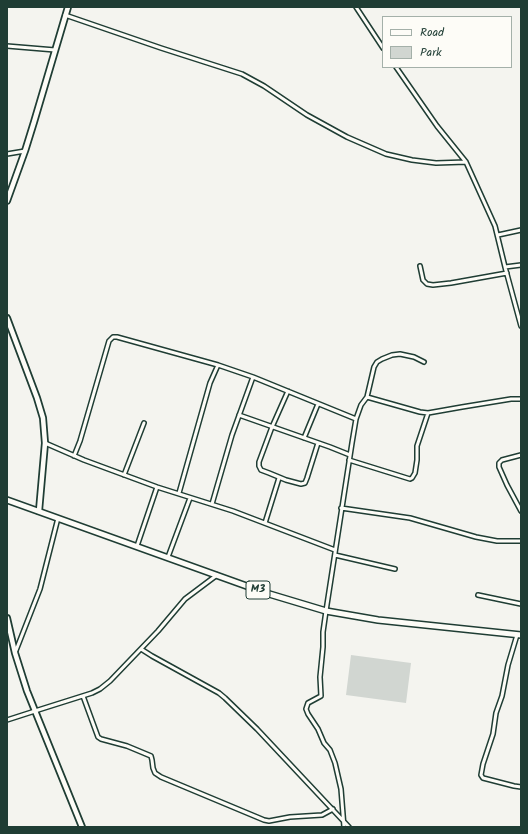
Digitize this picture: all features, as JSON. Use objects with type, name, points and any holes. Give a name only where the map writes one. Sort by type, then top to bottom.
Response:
[{"type":"main road","name":"M3","points":[[7,500],[285,599],[326,611],[378,620],[519,634]]},
{"type":"street","points":[[7,201],[25,151],[68,7]]},
{"type":"street","points":[[356,7],[382,46]]},
{"type":"street","points":[[65,15],[242,74],[258,82],[308,115],[347,137],[386,154],[412,160],[436,163],[466,162]]},
{"type":"street","points":[[7,46],[55,50]]},
{"type":"street","points":[[397,68],[437,126],[466,162],[495,226],[521,326]]},
{"type":"street","points":[[7,154],[25,151]]},
{"type":"street","points":[[498,235],[521,230]]},
{"type":"street","points":[[505,267],[521,265]]},
{"type":"street","points":[[420,266],[422,280],[427,284],[433,285],[507,273]]},
{"type":"street","points":[[7,318],[41,408],[43,418],[45,443],[39,511]]},
{"type":"street","points":[[74,456],[80,441],[109,341],[113,337],[218,365],[253,376],[356,419]]},
{"type":"street","points":[[344,827],[341,789],[335,763],[330,750],[324,743],[318,729],[306,709],[308,703],[321,696],[320,677],[326,611],[345,481],[356,419],[361,405],[367,397],[374,367],[377,362],[392,355],[400,354],[414,357],[424,362]]},
{"type":"street","points":[[179,493],[210,383],[218,365]]},
{"type":"street","points":[[212,504],[226,452],[253,376]]},
{"type":"street","points":[[288,391],[259,462],[261,470],[279,478],[301,484],[305,483],[318,443]]},
{"type":"street","points":[[367,397],[428,414],[511,399],[521,399]]},
{"type":"street","points":[[304,438],[318,404]]},
{"type":"street","points":[[349,460],[410,479],[412,478],[415,473],[417,446],[428,414]]},
{"type":"street","points":[[239,415],[350,455]]},
{"type":"street","points":[[124,475],[144,423]]},
{"type":"street","points":[[45,443],[124,475],[212,504],[335,550]]},
{"type":"street","points":[[521,455],[502,460],[499,463],[499,467],[521,511]]},
{"type":"street","points":[[265,523],[279,478]]},
{"type":"street","points":[[137,546],[157,487]]},
{"type":"street","points":[[168,557],[190,498]]},
{"type":"street","points":[[342,508],[410,518],[497,541],[521,541]]},
{"type":"street","points":[[15,653],[40,589],[58,518]]},
{"type":"street","points":[[335,555],[395,569]]},
{"type":"street","points":[[7,720],[92,694],[100,689],[110,681],[158,631],[185,599],[217,575]]},
{"type":"street","points":[[478,595],[521,604]]},
{"type":"street","points":[[7,618],[15,653],[27,691],[82,827]]},
{"type":"street","points":[[519,634],[508,665],[502,696],[496,713],[493,734],[481,775],[483,778],[521,787]]},
{"type":"street","points":[[141,649],[219,693],[225,698],[257,729],[349,827]]},
{"type":"street","points":[[83,696],[98,737],[150,756],[153,768],[161,777],[269,821],[290,817],[322,815],[333,809]]},
{"type":"green space","points":[[351,655],[411,663],[406,703],[346,695]]}]
